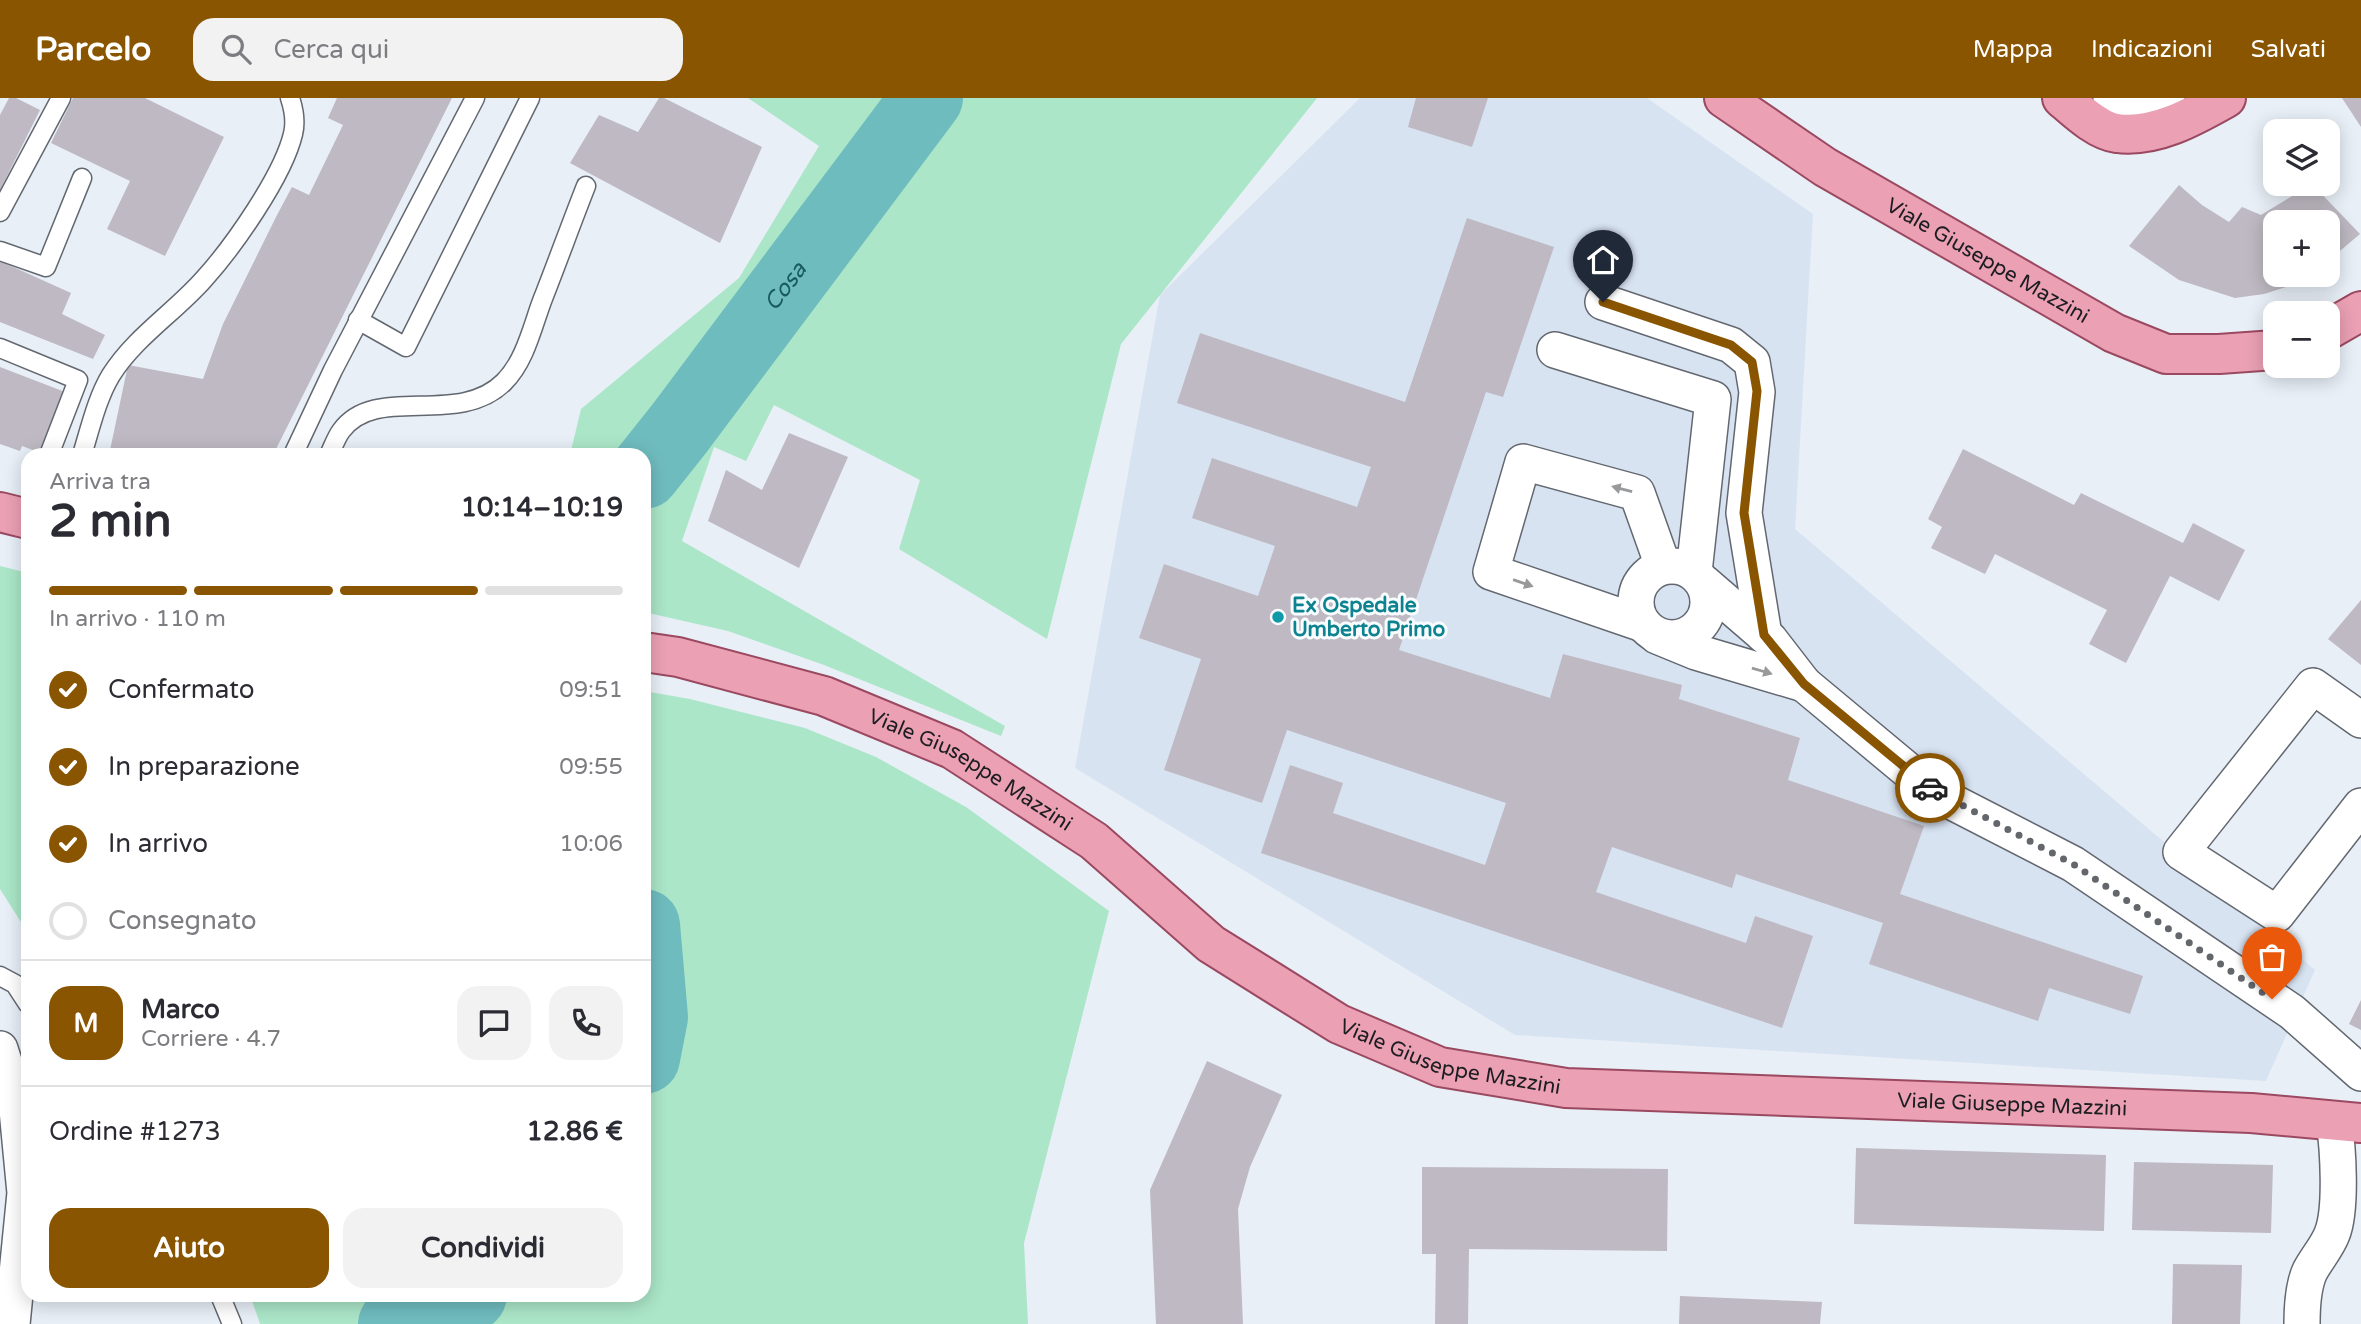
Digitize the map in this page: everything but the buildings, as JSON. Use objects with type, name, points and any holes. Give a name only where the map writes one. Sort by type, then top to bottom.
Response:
[{"type":"main road","name":"Viale Giuseppe Mazzini","points":[[1724,98],[1825,167],[2114,333],[2166,354],[2263,351]]},
{"type":"main road","points":[[2062,98],[2083,117],[2116,133],[2155,131],[2226,98]]},
{"type":"main road","points":[[2340,323],[2361,311]]},
{"type":"main road","name":"Viale Giuseppe Mazzini","points":[[661,654],[824,696],[952,750],[1094,841],[1211,944],[1339,1024],[1440,1067],[1566,1088],[2251,1113],[2348,1122]]},
{"type":"street","points":[[2111,98],[2129,113],[2167,98]]},
{"type":"street","points":[[1603,302],[1731,345],[1752,362],[1757,391],[1744,513],[1764,635]]},
{"type":"street","points":[[1555,350],[1713,400],[1687,574]]},
{"type":"street","points":[[1523,462],[1637,493],[1709,606],[1700,626],[1680,638],[1650,630],[1491,572],[1523,462]]},
{"type":"street","points":[[1804,684],[1696,652],[1650,630],[1637,614],[1637,590],[1652,572],[1687,574],[1764,635],[1804,684],[1935,793],[2073,864],[2292,1012],[2361,1073]]},
{"type":"street","points":[[2361,720],[2313,686],[2181,852],[2277,914],[2361,806]]},
{"type":"street","points":[[0,1049],[16,1099],[21,1151]]},
{"type":"street","points":[[2302,1324],[2302,1304],[2309,1272],[2333,1231],[2337,1191],[2337,1146],[2348,1122]]},
{"type":"street","points":[[12,1324],[21,1233]]},
{"type":"lane","points":[[0,212],[61,98]]},
{"type":"lane","points":[[84,448],[110,376],[129,352],[205,279],[249,221],[286,156],[294,132],[294,109],[290,98]]},
{"type":"lane","points":[[296,448],[358,320],[475,98]]},
{"type":"lane","points":[[358,320],[406,347],[530,98]]},
{"type":"lane","points":[[0,251],[46,267],[82,178]]},
{"type":"lane","points":[[332,448],[342,429],[361,415],[387,406],[455,406],[480,397],[503,383],[522,356],[586,186]]},
{"type":"lane","points":[[0,348],[78,380],[52,448]]},
{"type":"lane","points":[[0,976],[15,984],[21,993]]},
{"type":"lane","points":[[223,1302],[232,1324]]},
{"type":"shaded area","points":[[1360,98],[1647,98],[1813,214],[1795,529],[2315,970],[2266,1081],[1515,1035],[1075,768],[1160,295]]},
{"type":"green space","points":[[748,98],[1317,98],[1121,344],[1047,639],[899,549],[920,480],[774,405],[746,461],[714,447],[682,541],[1005,726],[1001,736],[824,665],[728,631],[651,614],[651,448],[572,448],[581,409],[739,278],[819,146]]},
{"type":"green space","points":[[0,566],[21,571],[21,922],[0,889]]},
{"type":"green space","points":[[651,692],[690,699],[805,728],[876,757],[966,807],[1109,911],[1024,1243],[1028,1324],[260,1324],[252,1302],[651,1302]]},
{"type":"waterway","name":"Cosa","points":[[651,464],[927,98]]},
{"type":"waterway","name":"Cosa","points":[[651,1006],[651,1022]]},
{"type":"waterway","name":"Cosa","points":[[394,1324],[452,1302]]},
{"type":"way so far","points":[[1930,788],[2073,864],[2272,999]]},
{"type":"place","name":"Ex Ospedale Umberto Primo","points":[[1278,617]]},
{"type":"route","points":[[1603,302],[1731,345],[1752,362],[1757,391],[1744,513],[1764,635],[1804,684],[1930,788]]}]
